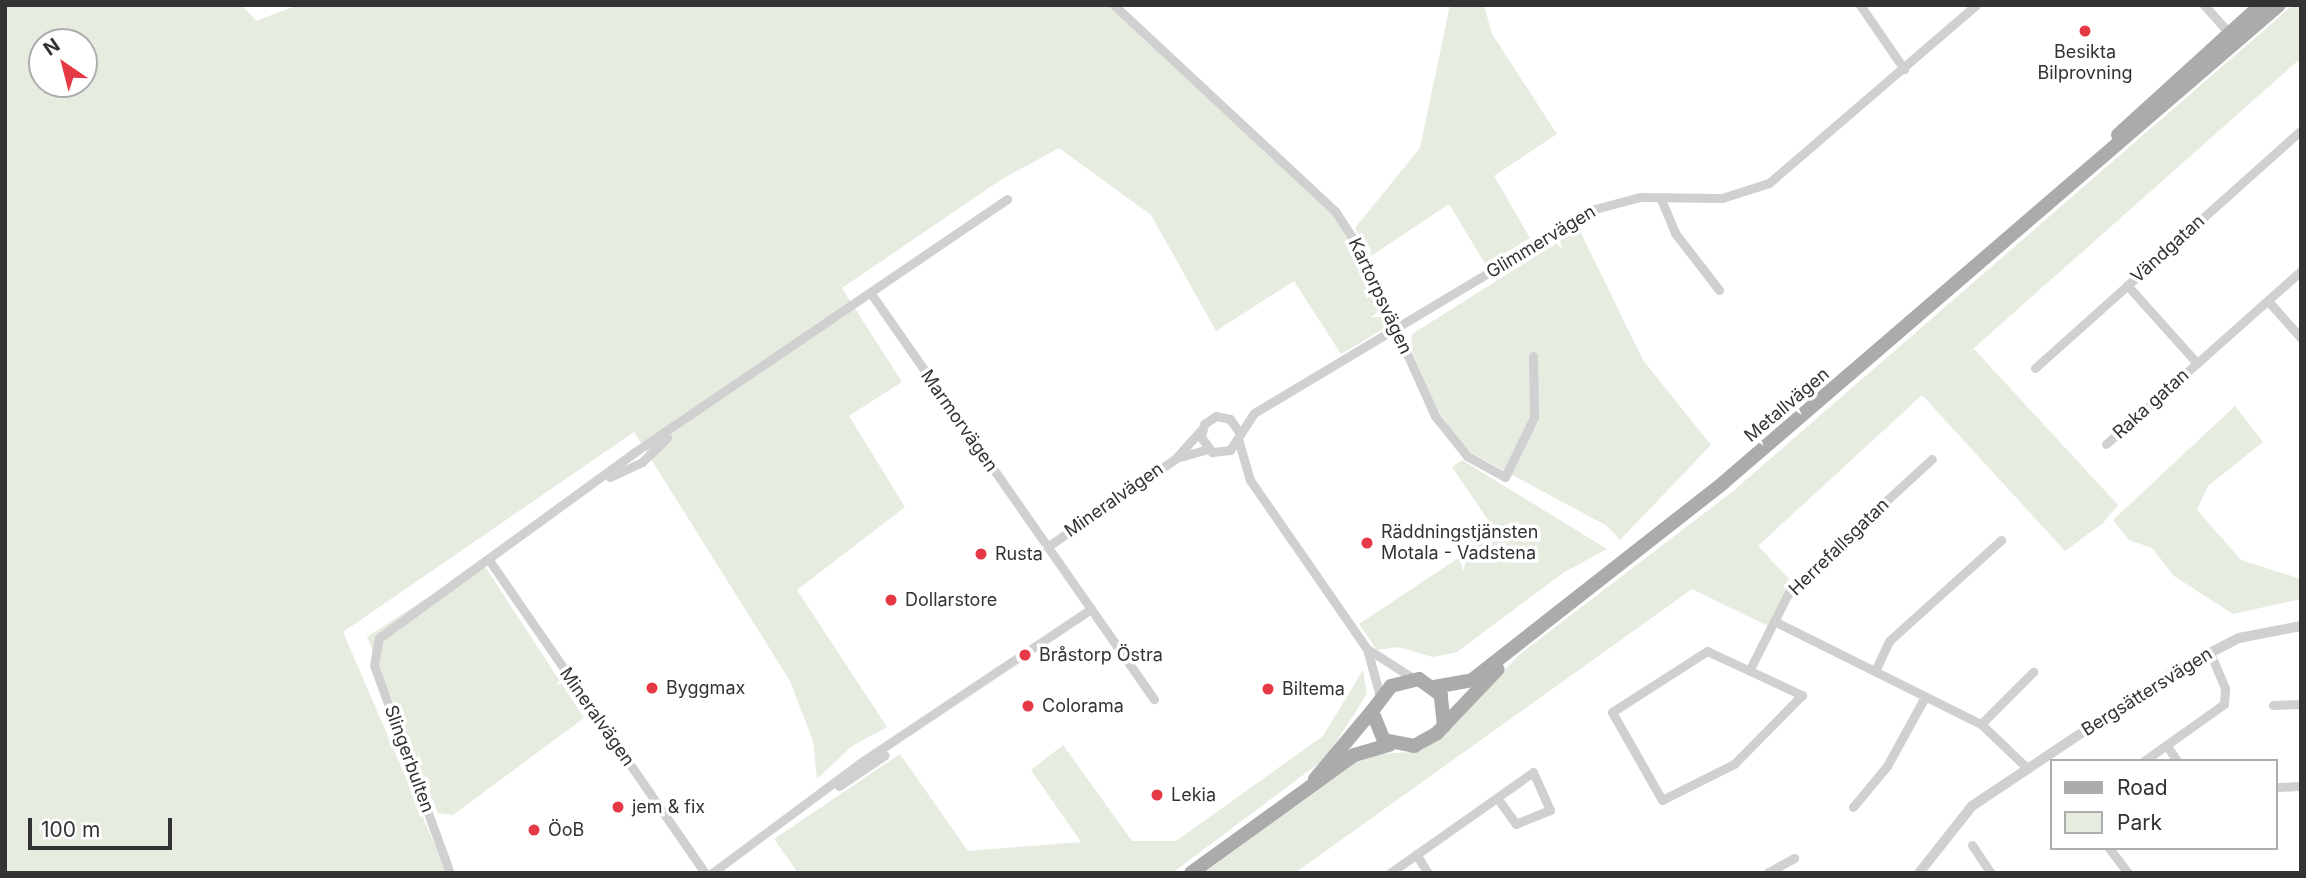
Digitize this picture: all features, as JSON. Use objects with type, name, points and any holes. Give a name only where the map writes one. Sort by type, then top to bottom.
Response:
[{"type":"main road","name":"Metallvägen","points":[[2234,38],[2261,5]]},
{"type":"main road","name":"Metallvägen","points":[[1434,687],[1472,680],[1790,429],[2234,38],[2279,5]]},
{"type":"main road","name":"Metallvägen","points":[[1444,726],[1538,628]]},
{"type":"main road","points":[[1191,873],[1286,807],[1354,755],[1390,745],[1414,746],[1444,726],[1444,705],[1434,687],[1413,678],[1380,696],[1372,711],[1286,807]]},
{"type":"main road","points":[[1372,711],[1377,731],[1390,745]]},
{"type":"street","name":"Kartorpsvägen","points":[[1114,5],[1335,211],[1360,249],[1444,430],[1475,463],[1505,477],[1534,417],[1533,356]]},
{"type":"street","points":[[1860,5],[1904,69]]},
{"type":"street","name":"Glimmervägen","points":[[1202,428],[1216,416],[1230,419],[1254,413],[1397,331],[1595,209],[1660,197],[1722,198],[1769,183],[1976,5]]},
{"type":"street","points":[[2204,5],[2234,38]]},
{"type":"street","name":"Vändgatan","points":[[2035,368],[2301,130]]},
{"type":"street","points":[[1660,197],[1675,233],[1719,290]]},
{"type":"street","points":[[489,560],[1006,199]]},
{"type":"street","name":"Raka gatan","points":[[2106,444],[2301,271]]},
{"type":"street","name":"Raka gatan","points":[[2127,285],[2197,363]]},
{"type":"street","name":"Marmorvägen","points":[[872,295],[1047,547]]},
{"type":"street","points":[[2268,301],[2301,338]]},
{"type":"street","name":"Glimmervägen","points":[[1221,453],[1254,413]]},
{"type":"street","points":[[1230,419],[1238,435],[1243,468]]},
{"type":"street","points":[[1202,428],[1208,449],[1221,453],[1243,468],[1367,649],[1380,696]]},
{"type":"street","name":"Mineralvägen","points":[[1154,699],[1047,547],[1175,458],[1202,428]]},
{"type":"street","name":"Mineralvägen","points":[[1175,458],[1208,449]]},
{"type":"street","name":"Herrefallsgatan","points":[[1750,669],[1791,588],[1932,459]]},
{"type":"street","points":[[1875,671],[1889,641],[2001,540]]},
{"type":"street","name":"Mineralvägen","points":[[489,560],[705,873]]},
{"type":"street","name":"Slingerbulten","points":[[450,873],[374,665],[373,645],[489,560]]},
{"type":"street","points":[[712,873],[826,794],[860,763],[896,745],[1091,609]]},
{"type":"street","points":[[1774,621],[1981,724],[2027,768]]},
{"type":"street","name":"Bergsättersvägen","points":[[1919,873],[1954,822],[2027,768],[2210,652],[2239,638],[2301,626]]},
{"type":"street","points":[[1367,649],[1413,678]]},
{"type":"street","points":[[1707,651],[1750,669],[1802,695],[1734,764],[1662,800],[1612,712],[1696,653],[1707,651]]},
{"type":"street","points":[[2147,759],[2224,704],[2225,688],[2210,652]]},
{"type":"street","points":[[1981,724],[2033,672]]},
{"type":"street","points":[[1853,807],[1887,766],[1925,697]]},
{"type":"street","points":[[2273,705],[2301,704]]},
{"type":"street","points":[[2167,746],[2176,759]]},
{"type":"street","points":[[1390,873],[1533,772],[1550,810],[1516,824],[1497,798]]},
{"type":"street","points":[[2279,787],[2301,786]]},
{"type":"street","points":[[1972,845],[1991,873]]},
{"type":"street","points":[[2111,850],[2128,873]]},
{"type":"street","points":[[1416,854],[1428,873]]},
{"type":"street","points":[[1767,873],[1794,858]]},
{"type":"green space","points":[[5,5],[242,5],[256,21],[298,5],[1116,5],[1350,226],[1383,296],[1385,328],[1341,354],[1294,281],[1216,331],[1151,215],[1059,148],[1002,179],[842,288],[902,382],[849,416],[905,507],[797,590],[887,727],[852,746],[817,779],[813,741],[790,681],[634,432],[343,632],[447,873],[5,873]]},
{"type":"green space","points":[[1450,5],[1484,5],[1492,34],[1557,134],[1494,176],[1530,238],[1486,265],[1449,204],[1371,256],[1355,228],[1420,148]]},
{"type":"green space","points":[[2293,5],[2301,5],[2301,58],[1965,356],[1974,349],[2118,505],[2103,523],[2065,551],[1922,395],[1758,546],[1792,582],[1770,627],[1692,589],[1295,873],[1204,873],[1360,756],[1420,751],[1438,740],[1520,654],[1732,492]]},
{"type":"green space","points":[[1579,229],[1643,360],[1711,445],[1620,540],[1607,526],[1466,450],[1434,405],[1411,348],[1412,334]]},
{"type":"green space","points":[[2235,406],[2263,442],[2208,486],[2197,510],[2241,560],[2301,579],[2301,599],[2233,614],[2174,576],[2152,548],[2129,540],[2113,520]]},
{"type":"green space","points":[[1462,460],[1607,549],[1563,573],[1457,652],[1433,657],[1398,647],[1377,650],[1359,624],[1469,551],[1468,534],[1488,520],[1452,467]]},
{"type":"green space","points":[[482,562],[584,718],[453,815],[438,813],[367,637]]},
{"type":"green space","points":[[1363,670],[1367,694],[1326,758],[1172,873],[798,873],[774,839],[900,754],[968,851],[1081,842],[1031,770],[1063,745],[1132,841],[1176,841],[1323,736]]},
{"type":"place","name":"Besikta Bilprovning","points":[[2085,31]]},
{"type":"place","name":"Räddningstjänsten Motala - Vadstena","points":[[1367,543]]},
{"type":"place","name":"Rusta","points":[[981,554]]},
{"type":"place","name":"Dollarstore","points":[[891,600]]},
{"type":"place","name":"Bråstorp Östra","points":[[1025,655]]},
{"type":"place","name":"Byggmax","points":[[652,688]]},
{"type":"place","name":"Biltema","points":[[1268,689]]},
{"type":"place","name":"Colorama","points":[[1028,706]]},
{"type":"place","name":"Lekia","points":[[1157,795]]},
{"type":"place","name":"jem & fix","points":[[618,807]]},
{"type":"place","name":"ÖoB","points":[[534,830]]}]
